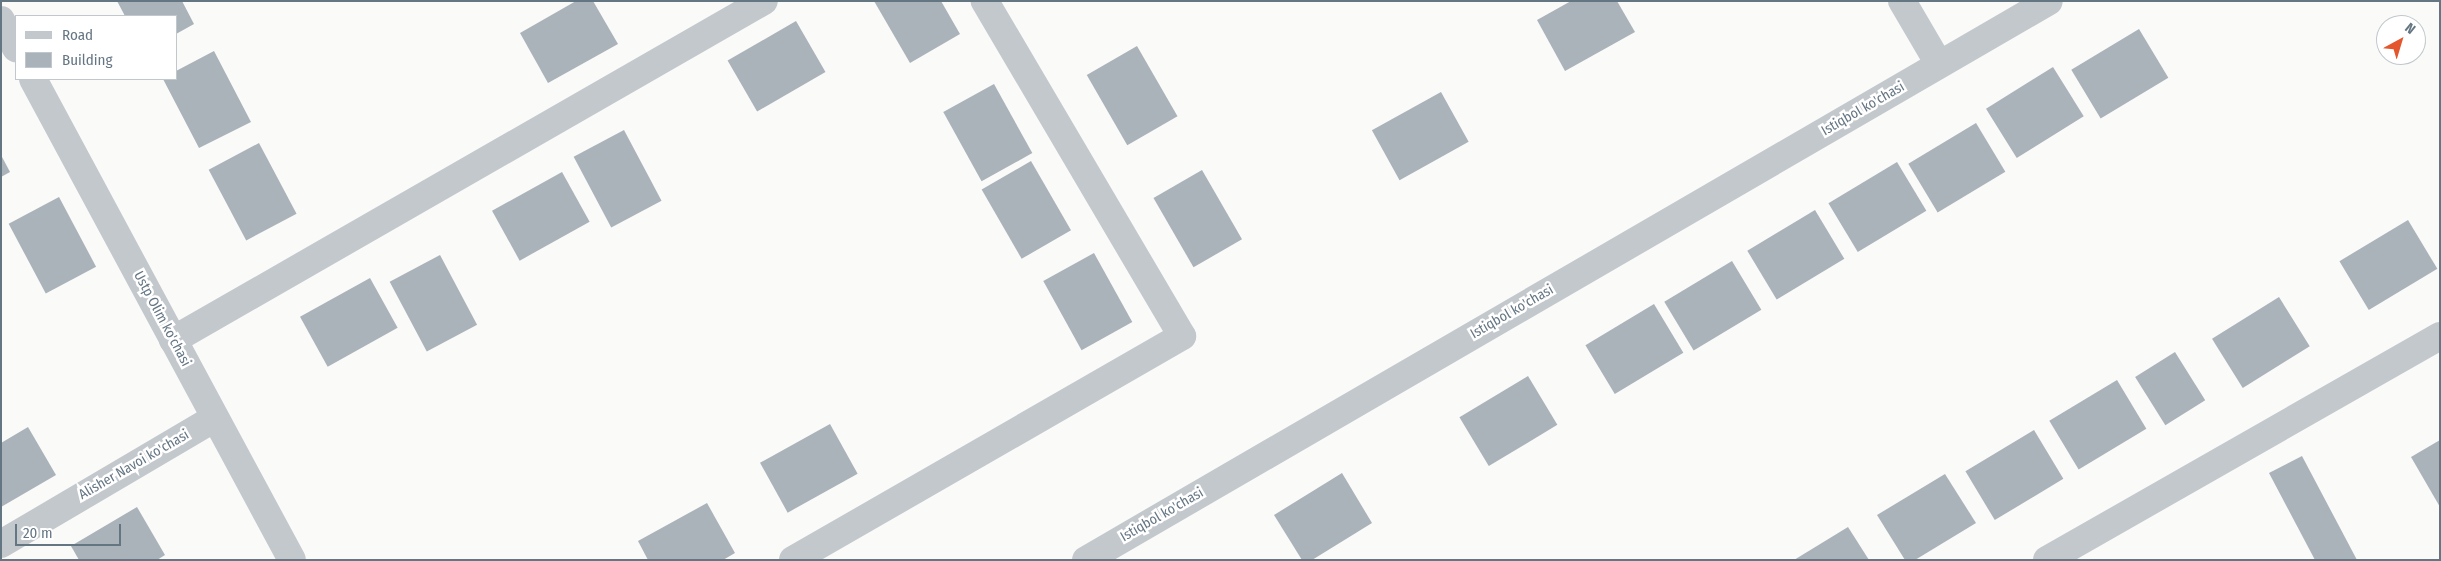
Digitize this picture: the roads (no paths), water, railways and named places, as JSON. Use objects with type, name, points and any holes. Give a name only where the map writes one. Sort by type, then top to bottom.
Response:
[{"type":"street","points":[[173,340],[764,1]]},
{"type":"street","points":[[794,560],[1182,336],[985,1]]},
{"type":"street","points":[[1902,1],[1939,64]]},
{"type":"street","name":"Istiqbol ko'chasi","points":[[1086,560],[2049,1]]},
{"type":"street","points":[[1,20],[15,46]]},
{"type":"street","name":"Ustp Olim ko'chasi","points":[[34,80],[292,560]]},
{"type":"street","points":[[2047,560],[2440,336]]},
{"type":"street","name":"Alisher Navoi ko'chasi","points":[[1,544],[215,418]]}]
